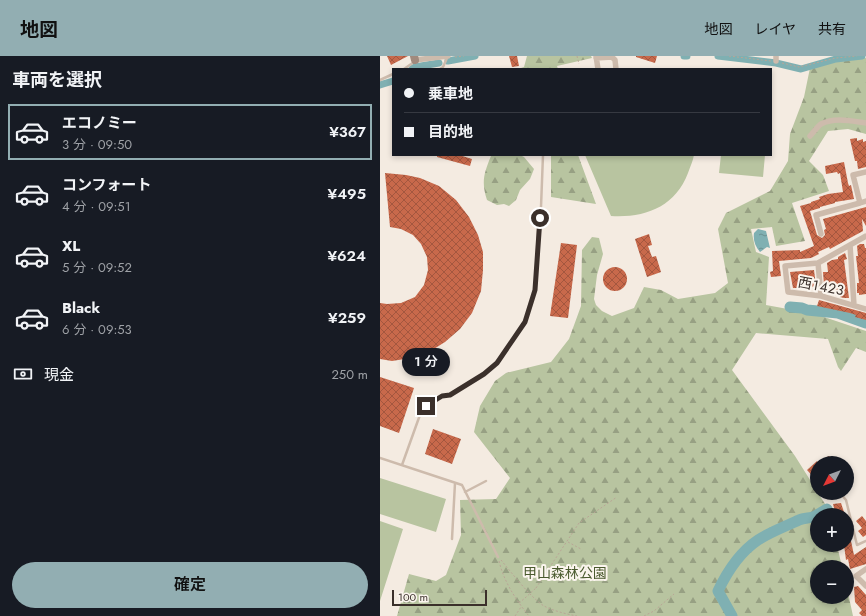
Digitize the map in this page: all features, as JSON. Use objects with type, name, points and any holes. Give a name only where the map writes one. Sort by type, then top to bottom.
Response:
[{"type":"street","points":[[415,58],[448,56]]},
{"type":"street","points":[[598,68],[596,57],[612,57],[615,60],[616,68]]},
{"type":"street","points":[[810,136],[820,125],[840,119],[866,123]]},
{"type":"street","points":[[821,234],[816,215],[863,202],[854,175],[866,172]]},
{"type":"street","name":"西１４２３","points":[[866,236],[818,262],[785,266],[788,292],[821,296],[866,309]]},
{"type":"street","points":[[850,245],[854,305]]},
{"type":"street","points":[[818,262],[821,296]]},
{"type":"street","points":[[866,569],[856,576],[866,586]]},
{"type":"lane","points":[[442,68],[448,56]]},
{"type":"lane","points":[[405,68],[415,58]]},
{"type":"lane","points":[[380,80],[392,74]]},
{"type":"lane","points":[[402,465],[421,412],[426,406],[442,396],[450,395],[484,374],[497,363],[525,322],[535,290],[543,156]]},
{"type":"lane","points":[[380,458],[462,485],[498,557]]},
{"type":"lane","points":[[465,492],[486,481]]},
{"type":"lane","points":[[452,539],[455,483]]},
{"type":"lane","points":[[846,500],[857,545],[866,541]]},
{"type":"path","points":[[448,56],[464,56]]},
{"type":"path","points":[[577,56],[579,64]]},
{"type":"path","points":[[729,56],[776,59],[799,67],[836,57],[856,56]]},
{"type":"path","points":[[519,604],[536,588],[579,523],[617,497]]},
{"type":"path","points":[[567,541],[581,549]]},
{"type":"path","points":[[498,557],[502,575],[519,604],[529,616]]},
{"type":"path","points":[[498,557],[527,590],[543,605],[565,614],[577,616]]},
{"type":"path","points":[[644,616],[654,611],[674,594]]},
{"type":"path","points":[[515,616],[521,607]]},
{"type":"green space","points":[[527,56],[591,56],[592,58],[557,66],[558,68],[521,68],[524,67]]},
{"type":"green space","name":"甲山森林公園","points":[[866,58],[866,134],[848,129],[828,131],[809,161],[823,175],[829,191],[792,203],[805,241],[776,246],[772,227],[751,229],[756,252],[769,257],[766,305],[815,314],[866,331],[866,352],[856,348],[841,371],[838,367],[828,339],[756,333],[732,370],[795,456],[810,480],[810,500],[823,500],[828,508],[810,508],[810,552],[839,552],[840,560],[810,560],[810,604],[850,604],[853,616],[397,616],[409,574],[436,581],[446,575],[461,535],[460,500],[496,499],[510,478],[474,432],[480,406],[495,381],[506,373],[551,362],[569,339],[581,306],[582,250],[592,237],[599,238],[603,254],[597,275],[594,299],[596,305],[602,311],[612,316],[634,308],[644,287],[661,290],[678,299],[715,293],[728,283],[718,229],[726,213],[770,191],[788,161],[790,134],[804,97],[810,68],[836,60]]},
{"type":"green space","points":[[491,156],[522,156],[534,169],[530,179],[520,190],[516,200],[509,206],[504,204],[497,205],[487,200],[484,188],[484,178]]},
{"type":"green space","points":[[551,156],[578,156],[596,204],[551,197]]},
{"type":"green space","points":[[585,156],[694,156],[682,185],[667,202],[657,208],[636,215],[611,216]]},
{"type":"green space","points":[[721,156],[765,156],[763,177],[719,173]]},
{"type":"green space","points":[[380,478],[446,499],[436,532],[380,514]]},
{"type":"green space","points":[[380,521],[403,529],[380,601]]},
{"type":"water","points":[[758,229],[766,231],[770,248],[767,247],[760,252],[754,238],[754,233]]},
{"type":"building","points":[[387,56],[408,56],[391,65]]},
{"type":"building","points":[[509,56],[517,56],[519,66],[512,67]]},
{"type":"building","points":[[636,56],[657,56],[655,63]]},
{"type":"building","points":[[857,138],[857,141],[863,139],[863,142],[866,141],[866,167],[858,169],[850,139]]},
{"type":"building","points":[[462,156],[472,159],[470,166],[437,157]]},
{"type":"building","points":[[844,162],[848,183],[849,186],[851,185],[854,199],[835,202],[810,211],[817,235],[822,238],[825,235],[824,230],[826,229],[823,219],[866,207],[866,226],[862,219],[863,231],[830,249],[829,247],[818,252],[819,254],[811,258],[779,261],[781,276],[771,277],[770,272],[773,271],[772,251],[800,250],[800,252],[814,246],[800,206],[811,203],[820,199],[819,197],[828,194],[843,192],[840,173],[838,174],[837,172],[826,174],[825,166]]},
{"type":"building","points":[[385,173],[420,178],[439,186],[456,200],[469,217],[478,235],[483,252],[481,291],[472,313],[460,329],[445,342],[429,352],[411,358],[392,361],[380,359],[380,303],[401,303],[415,297],[424,285],[428,270],[427,257],[421,244],[413,235],[401,229],[390,227]]},
{"type":"building","points":[[649,234],[652,245],[648,246],[652,257],[656,256],[661,272],[647,277],[635,239]]},
{"type":"building","points":[[561,243],[577,245],[568,318],[550,316]]},
{"type":"building","points":[[864,244],[866,248],[866,294],[859,295],[859,293],[857,293],[857,283],[859,283],[856,256],[858,256],[857,246]]},
{"type":"building","points":[[845,253],[847,259],[844,260],[849,298],[840,297],[840,293],[830,294],[829,286],[824,285],[823,272],[828,272],[827,263],[838,259],[838,257]]},
{"type":"building","points":[[610,267],[620,267],[627,274],[627,284],[620,291],[610,291],[603,284],[603,274]]},
{"type":"building","points":[[814,270],[816,286],[809,288],[793,288],[790,272]]},
{"type":"building","points":[[819,300],[866,313],[866,320],[855,317],[856,315],[850,313],[817,306]]},
{"type":"building","points":[[380,377],[414,388],[399,433],[380,426]]},
{"type":"building","points":[[433,429],[461,439],[452,464],[425,454]]},
{"type":"building","points":[[841,503],[843,508],[834,508],[833,504]]},
{"type":"building","points":[[862,516],[866,521],[866,535],[863,537],[858,531],[862,528],[856,521]]},
{"type":"building","points":[[866,547],[866,564],[854,568],[854,560],[846,560],[845,552],[853,552],[854,555]]},
{"type":"building","points":[[858,586],[866,595],[866,616],[862,616],[859,613],[862,610],[855,602],[854,587]]},
{"type":"waterway","points":[[448,61],[475,56]]},
{"type":"waterway","points":[[718,56],[776,63],[801,69],[836,59],[862,56]]},
{"type":"waterway","points":[[414,68],[439,63]]},
{"type":"waterway","points":[[380,85],[392,81]]},
{"type":"waterway","points":[[790,307],[838,313],[866,323]]},
{"type":"waterway","points":[[732,616],[718,591],[740,556],[751,545],[768,534],[801,519],[810,518]]},
{"type":"route","points":[[426,406],[437,401],[442,396],[450,395],[484,374],[497,363],[525,322],[535,290],[538,229],[540,218]]}]
